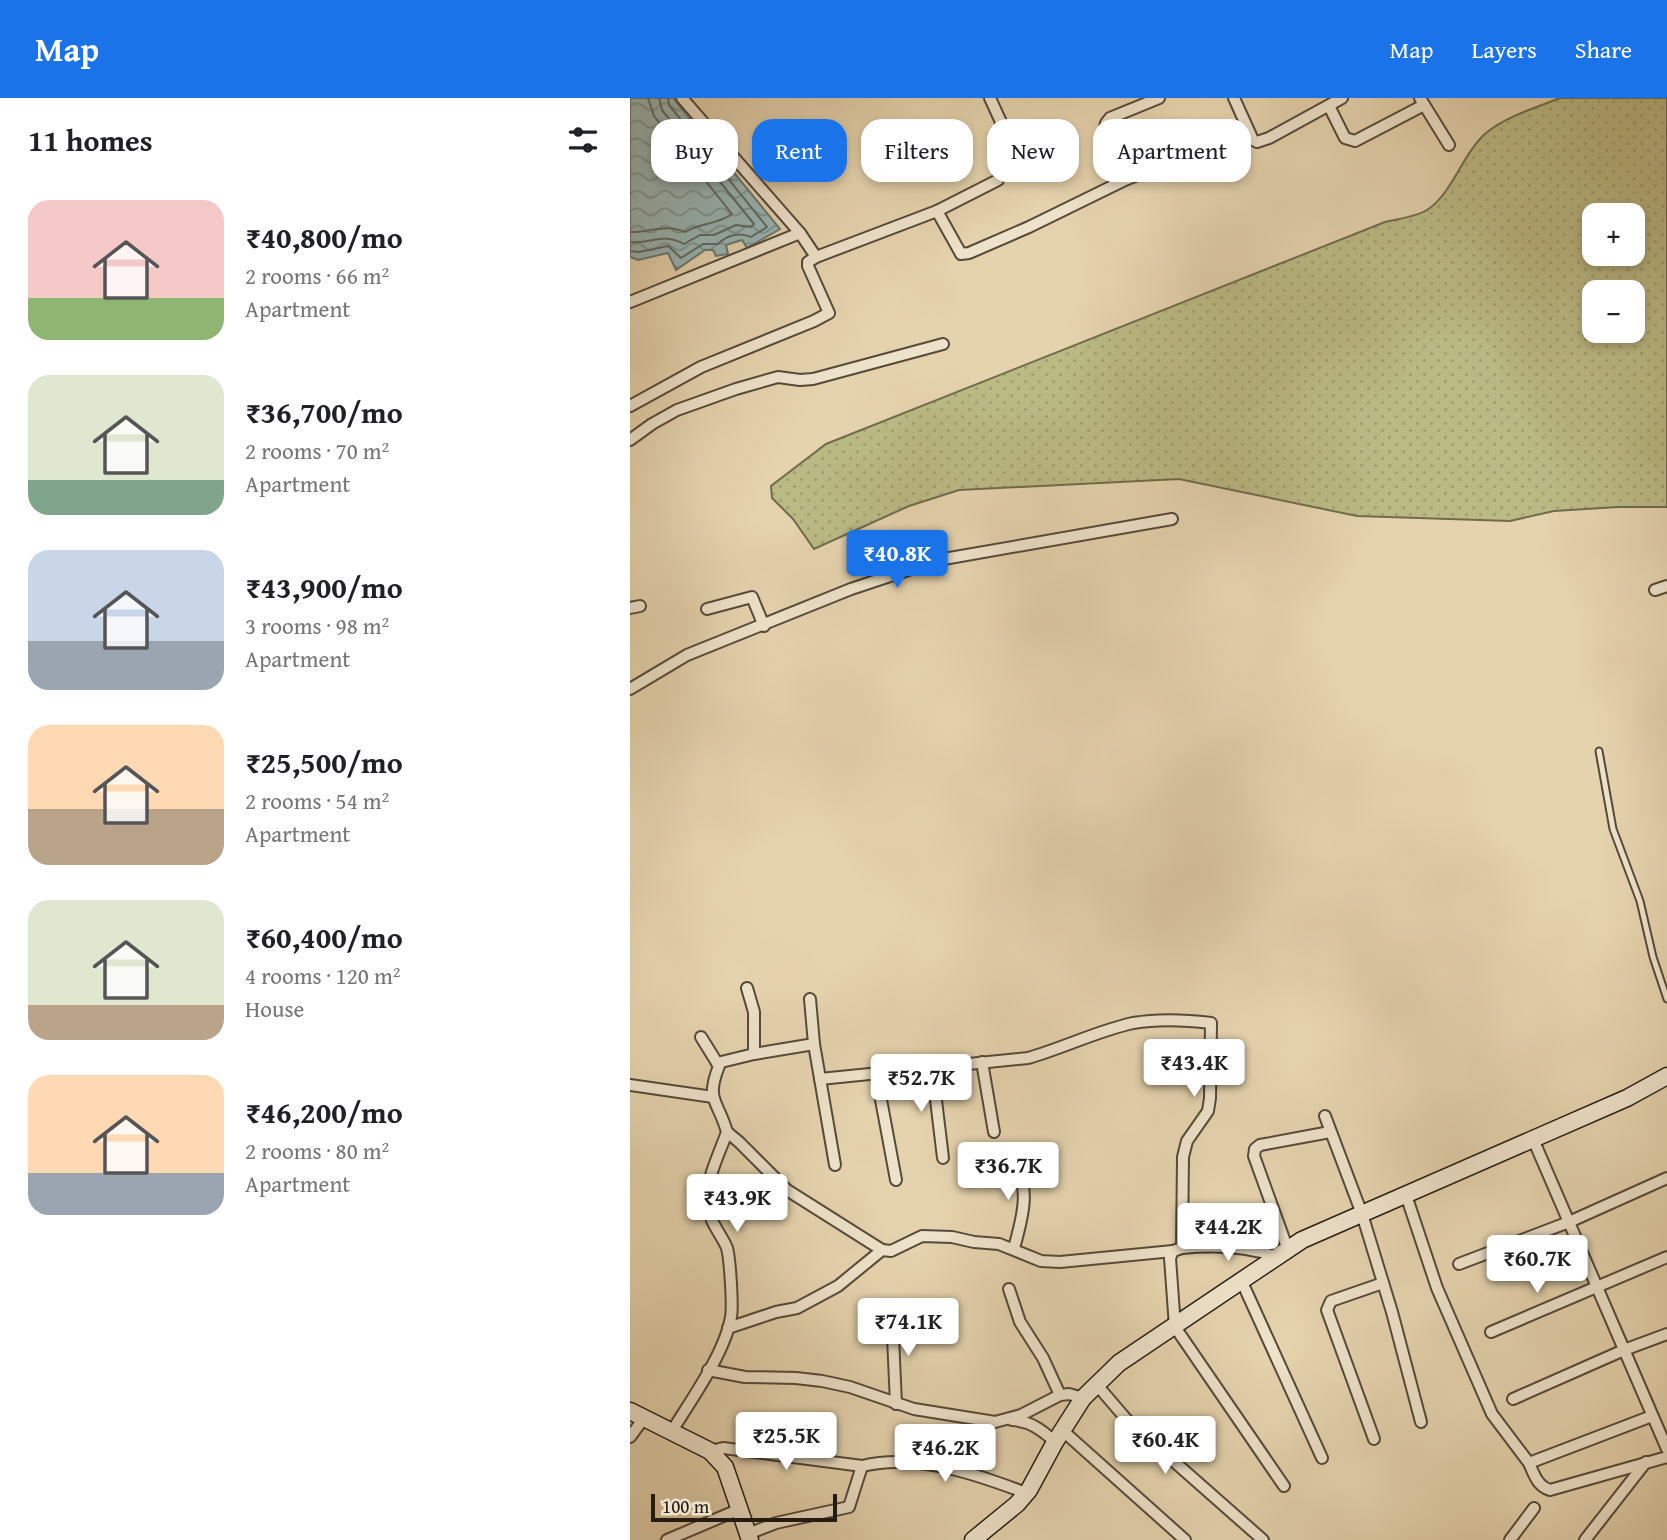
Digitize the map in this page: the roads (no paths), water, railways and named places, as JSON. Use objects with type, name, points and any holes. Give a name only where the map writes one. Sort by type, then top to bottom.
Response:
[{"type":"street","points":[[681,98],[800,233],[816,257]]},
{"type":"street","points":[[990,98],[1000,119]]},
{"type":"street","points":[[1109,119],[1159,98]]},
{"type":"street","points":[[1234,98],[1243,119]]},
{"type":"street","points":[[1251,136],[1253,140],[1263,141],[1342,98]]},
{"type":"street","points":[[1329,106],[1345,138],[1355,141],[1422,101],[1449,145]]},
{"type":"street","points":[[630,406],[701,367],[829,313],[808,266],[808,262],[816,257],[936,211],[994,182]]},
{"type":"street","points":[[936,211],[956,248],[961,254],[969,253],[1121,182]]},
{"type":"street","points":[[630,302],[800,233]]},
{"type":"street","points":[[630,440],[677,410],[736,389],[778,377],[813,379],[943,344]]},
{"type":"street","points":[[630,689],[687,655],[851,589],[938,560],[1172,519]]},
{"type":"street","points":[[1655,590],[1667,586]]},
{"type":"street","points":[[707,609],[752,597],[764,626]]},
{"type":"street","points":[[747,988],[754,1012],[754,1054]]},
{"type":"street","points":[[810,999],[814,1044],[835,1165]]},
{"type":"street","points":[[820,1079],[1028,1058],[1060,1049],[1107,1030],[1136,1023],[1211,1023],[1208,1111],[1187,1141],[1183,1157],[1177,1249],[1170,1258],[1175,1327],[1284,1486]]},
{"type":"street","points":[[701,1037],[719,1066],[712,1083],[713,1097],[727,1132],[786,1190],[882,1250],[891,1251],[922,1236],[952,1237],[1014,1248],[1041,1261],[1060,1262],[1177,1249],[1228,1247],[1282,1253]]},
{"type":"street","points":[[717,1063],[814,1044]]},
{"type":"street","points":[[982,1062],[994,1132]]},
{"type":"street","points":[[932,1067],[943,1158]]},
{"type":"street","points":[[876,1073],[896,1180]]},
{"type":"street","points":[[977,1539],[1027,1493],[1083,1398],[1119,1363],[1282,1253],[1302,1240],[1627,1098],[1667,1076]]},
{"type":"street","points":[[630,1085],[713,1097]]},
{"type":"street","points":[[1325,1116],[1362,1214],[1422,1422]]},
{"type":"street","points":[[672,1431],[708,1370],[732,1316],[730,1264],[726,1246],[712,1221],[708,1205],[708,1188],[727,1132]]},
{"type":"street","points":[[1282,1253],[1254,1156],[1255,1149],[1260,1145],[1331,1132]]},
{"type":"street","points":[[1533,1139],[1667,1450]]},
{"type":"street","points":[[1014,1248],[1024,1205],[1024,1179],[1016,1156]]},
{"type":"street","points":[[1459,1264],[1569,1222],[1667,1178]]},
{"type":"street","points":[[1406,1195],[1437,1288],[1492,1414],[1530,1463],[1544,1489],[1550,1490],[1667,1457]]},
{"type":"street","points":[[728,1328],[797,1308],[838,1286],[882,1250]]},
{"type":"street","points":[[1491,1332],[1667,1257]]},
{"type":"street","points":[[1242,1282],[1322,1458]]},
{"type":"street","points":[[1374,1439],[1327,1310],[1331,1300],[1383,1283]]},
{"type":"street","points":[[1009,1289],[1017,1315],[1043,1358],[1060,1395]]},
{"type":"street","points":[[892,1314],[895,1404]]},
{"type":"street","points":[[1513,1399],[1667,1334]]},
{"type":"street","points":[[708,1370],[745,1377],[822,1381],[850,1387],[914,1409],[995,1422],[1021,1415],[1060,1395],[1069,1394],[1083,1398]]},
{"type":"street","points":[[1097,1385],[1127,1420],[1263,1540]]},
{"type":"street","points":[[630,1437],[637,1415],[710,1451],[725,1467],[749,1537],[776,1523],[849,1507],[862,1466]]},
{"type":"street","points":[[1530,1463],[1652,1416]]},
{"type":"street","points":[[1006,1420],[1023,1421],[1059,1436],[1185,1540]]},
{"type":"street","points":[[710,1451],[723,1448],[862,1466],[880,1461],[904,1462],[987,1478],[1027,1493]]},
{"type":"street","points":[[1585,1540],[1646,1462]]},
{"type":"street","points":[[1510,1540],[1534,1508]]},
{"type":"street","points":[[667,1540],[740,1509]]},
{"type":"lane","points":[[1599,751],[1613,829],[1640,901],[1653,957],[1667,999]]},
{"type":"water","points":[[630,98],[673,98],[690,119],[651,119],[651,182],[738,182],[738,178],[780,229],[747,248],[742,240],[726,245],[728,254],[716,256],[713,250],[705,250],[676,270],[668,253],[638,260],[630,257]]}]
